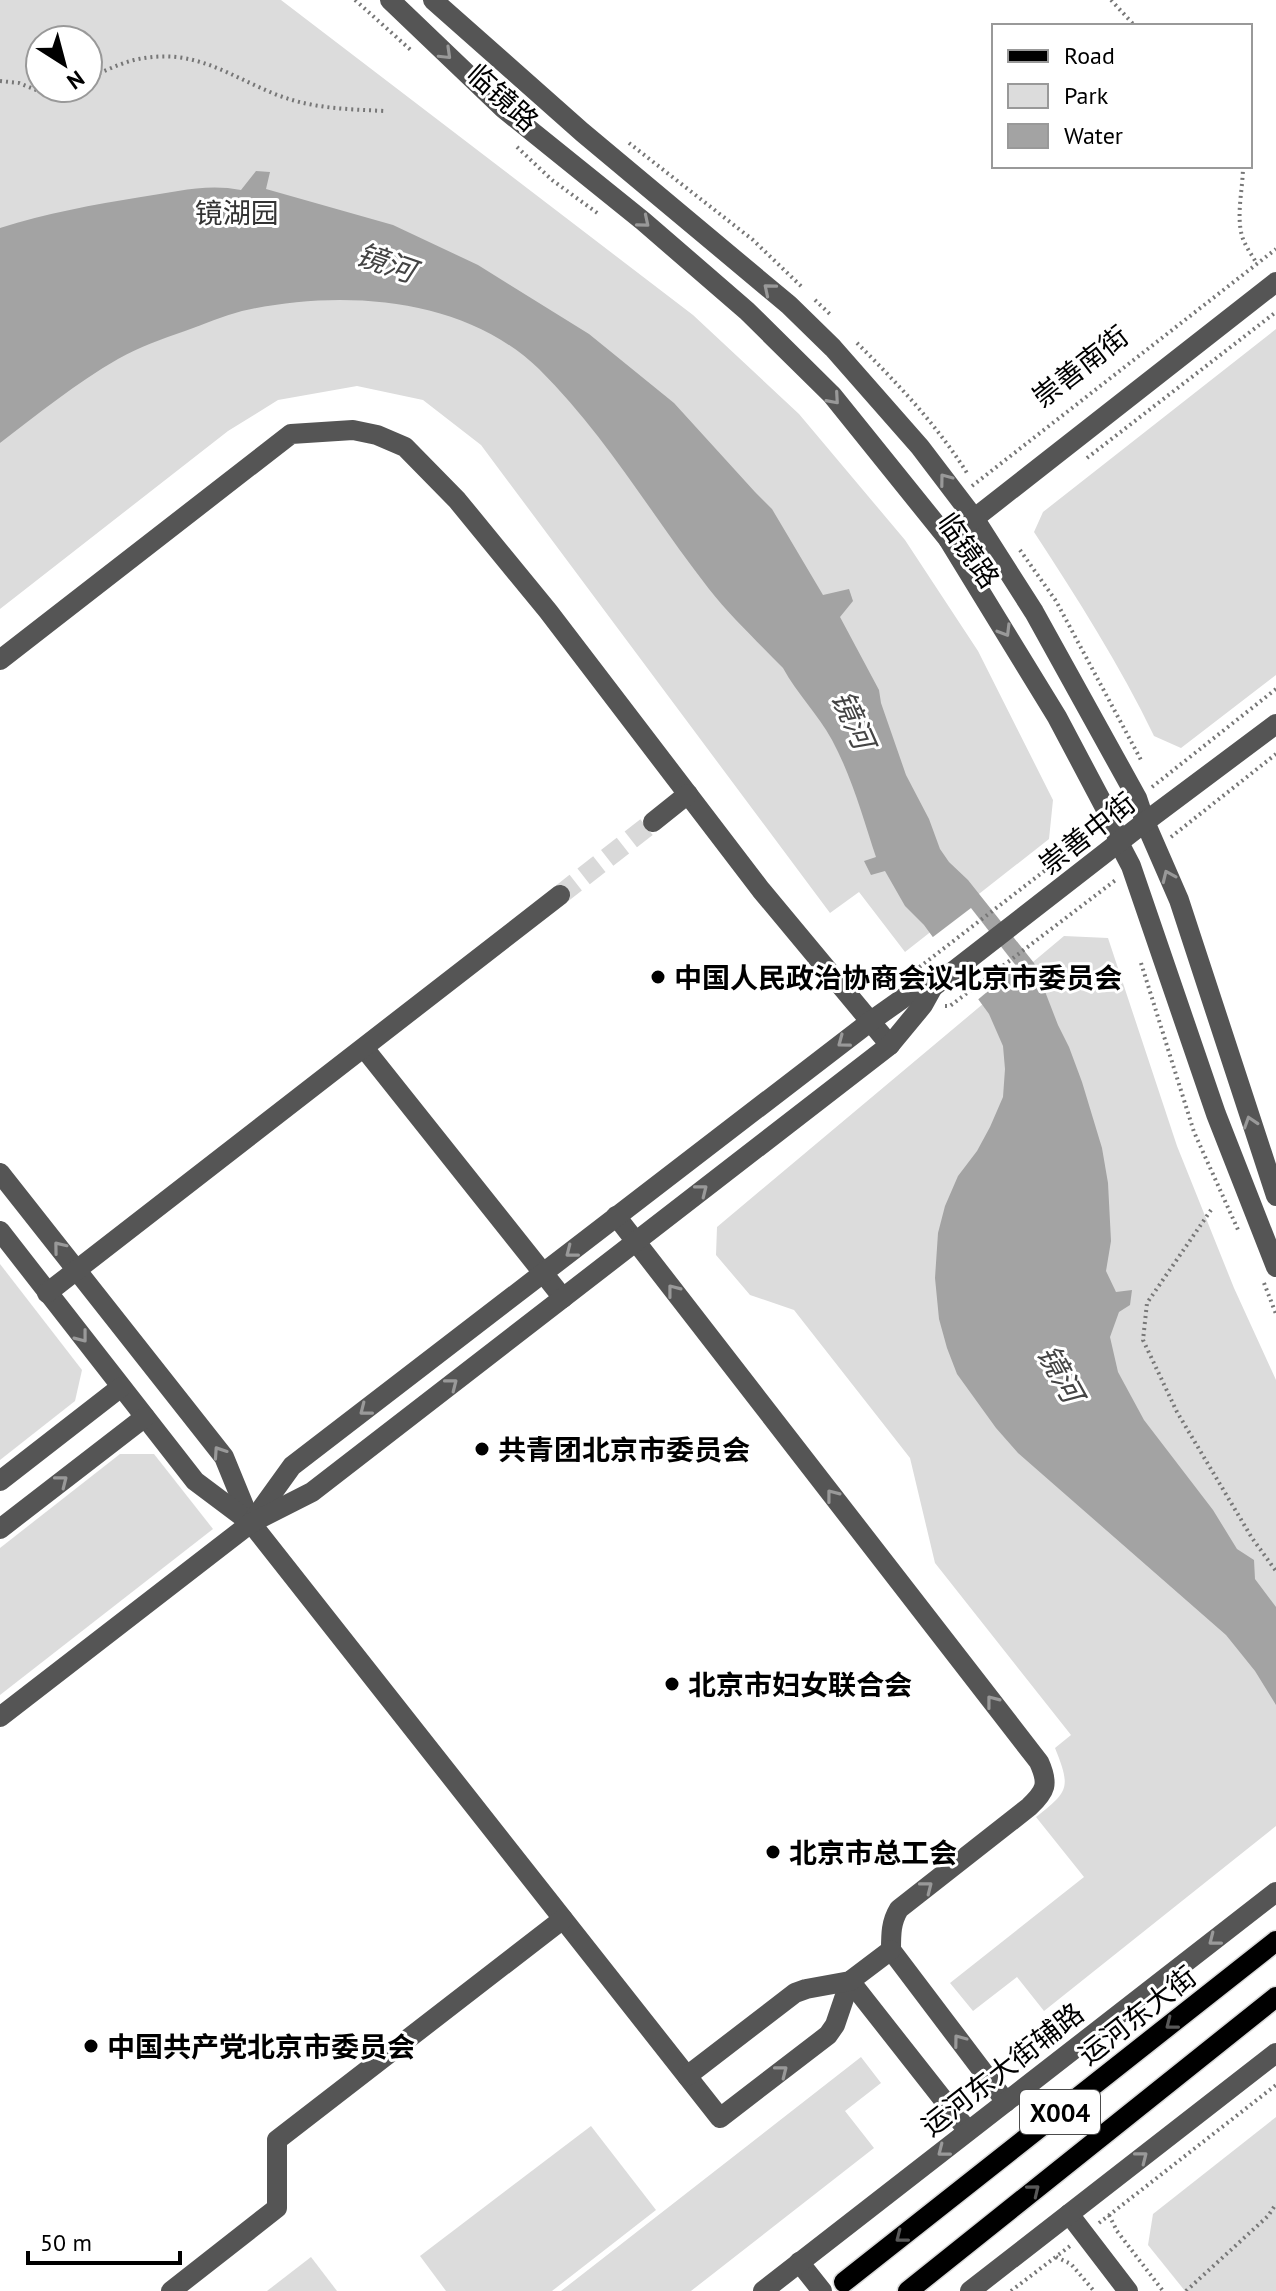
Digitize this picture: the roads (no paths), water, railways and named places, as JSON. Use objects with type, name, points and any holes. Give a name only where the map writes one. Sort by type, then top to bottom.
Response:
[{"type":"main road","name":"运河东大街","points":[[844,2282],[1276,1941]]},
{"type":"main road","name":"X004","points":[[908,2291],[1276,1997]]},
{"type":"street","name":"临镜路","points":[[390,0],[504,109],[643,221],[747,311],[832,395],[948,539],[1057,717],[1111,819],[1111,849],[1131,866],[1216,1114],[1271,1237],[1268,1271]]},
{"type":"street","name":"临镜路","points":[[433,0],[582,132],[789,305],[843,359],[920,447],[974,518],[1034,612],[1137,798],[1179,900],[1276,1196]]},
{"type":"street","name":"崇善南街","points":[[948,539],[1276,282]]},
{"type":"street","points":[[0,660],[291,434],[353,430],[377,435],[405,447],[457,500],[548,611],[761,890],[890,1045]]},
{"type":"street","name":"崇善中街","points":[[933,987],[1276,724]]},
{"type":"street","points":[[653,822],[688,794]]},
{"type":"street","points":[[47,1293],[560,895]]},
{"type":"street","points":[[251,1523],[292,1466],[871,1021],[912,992],[933,987]]},
{"type":"street","points":[[0,1717],[251,1523],[312,1492],[890,1045],[923,1005],[933,987]]},
{"type":"street","points":[[364,1048],[563,1298]]},
{"type":"street","points":[[0,1173],[224,1457],[251,1523]]},
{"type":"street","points":[[616,1216],[1039,1762],[1045,1774],[1046,1786],[1029,1807],[899,1909],[893,1919],[891,1950],[1006,2102]]},
{"type":"street","points":[[0,1231],[195,1481],[251,1523],[720,2118],[828,2035],[835,2025],[850,1981]]},
{"type":"street","points":[[0,1481],[121,1387]]},
{"type":"street","points":[[0,1529],[145,1417]]},
{"type":"street","name":"运河东大街辅路","points":[[763,2291],[1276,1892]]},
{"type":"street","points":[[171,2291],[277,2208],[277,2140],[563,1919]]},
{"type":"street","points":[[687,2076],[795,1993],[850,1981],[891,1950]]},
{"type":"street","points":[[850,1981],[968,2131]]},
{"type":"street","points":[[970,2291],[1276,2053]]},
{"type":"street","points":[[1069,2214],[1128,2291]]},
{"type":"street","points":[[799,2262],[822,2291]]},
{"type":"water","name":"镜河","points":[[256,171],[270,172],[266,189],[393,225],[478,265],[589,334],[674,403],[772,509],[823,595],[849,589],[853,601],[840,617],[879,690],[906,775],[929,819],[940,849],[1034,963],[1069,1047],[1102,1148],[1108,1183],[1111,1241],[1106,1271],[1116,1292],[1132,1290],[1130,1305],[1119,1312],[1110,1337],[1118,1372],[1144,1420],[1213,1510],[1237,1549],[1254,1560],[1255,1579],[1276,1607],[1276,1705],[1255,1671],[1226,1635],[1018,1453],[957,1374],[939,1319],[935,1278],[938,1233],[958,1176],[977,1151],[1003,1097],[1003,1046],[989,1014],[924,925],[905,906],[885,871],[871,875],[864,861],[876,857],[862,813],[839,754],[820,721],[783,668],[709,589],[607,448],[539,369],[508,345],[474,326],[437,313],[399,304],[359,300],[280,304],[228,315],[126,355],[72,388],[0,443],[0,228],[70,210],[179,191],[216,187],[241,190]]},
{"type":"tunnel","points":[[560,895],[653,822]]},
{"type":"place","name":"中国人民政治协商会议北京市委员会","points":[[658,977]]},
{"type":"place","name":"共青团北京市委员会","points":[[482,1449]]},
{"type":"place","name":"北京市妇女联合会","points":[[672,1684]]},
{"type":"place","name":"北京市总工会","points":[[773,1852]]},
{"type":"place","name":"中国共产党北京市委员会","points":[[91,2046]]},
{"type":"park label","name":"镜湖园","points":[[237,212]]}]
